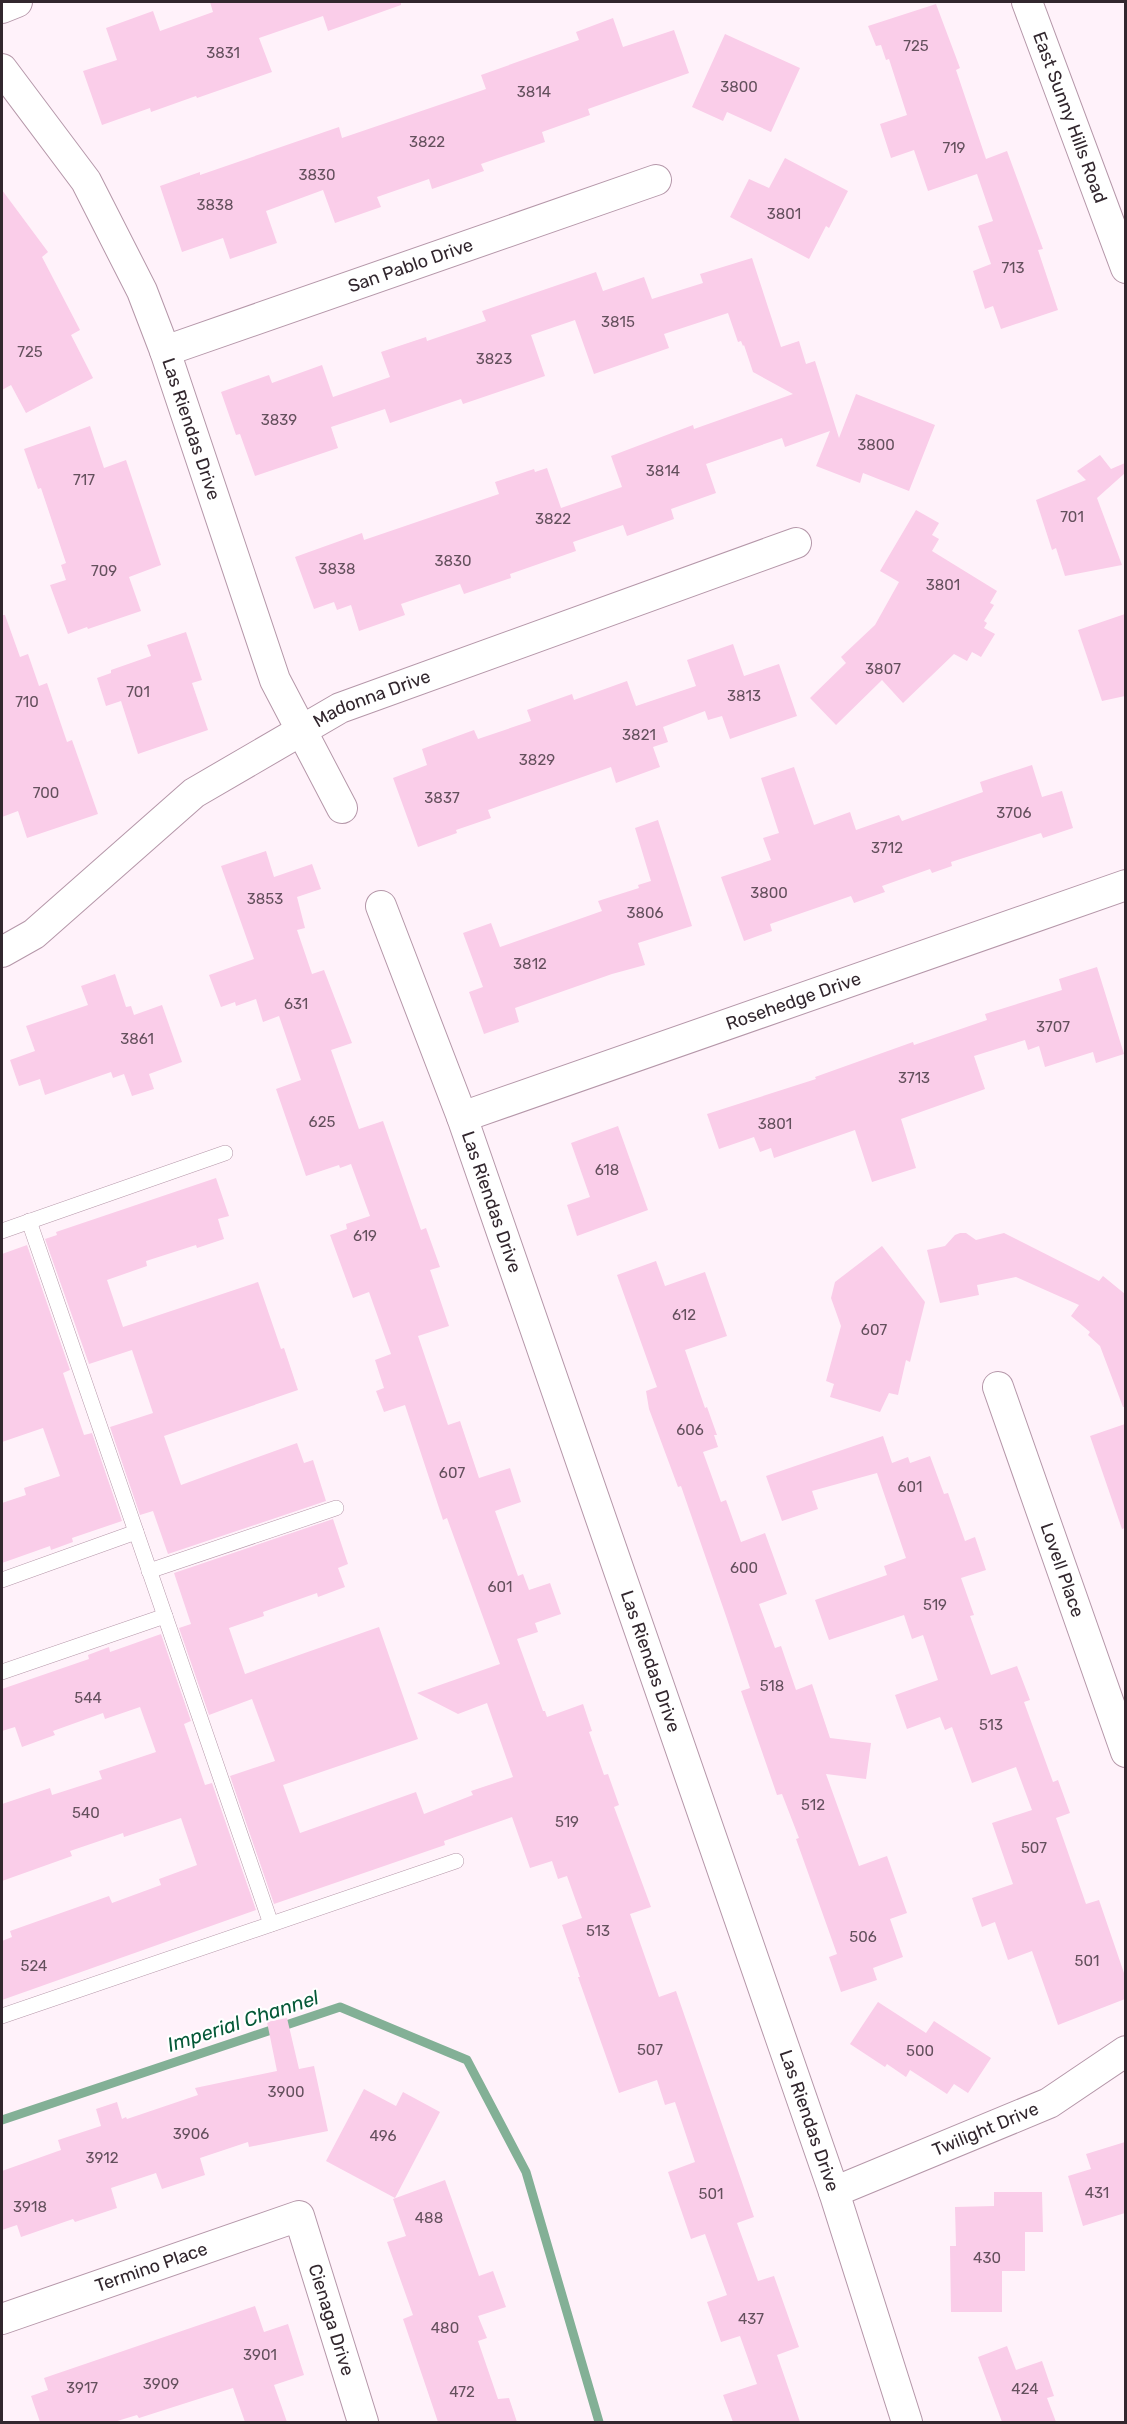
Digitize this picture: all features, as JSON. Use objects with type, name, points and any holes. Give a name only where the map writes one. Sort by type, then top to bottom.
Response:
[{"type":"street","points":[[2,8],[17,2]]},
{"type":"street","name":"East Sunny Hills Road","points":[[1027,2],[1125,268]]},
{"type":"street","name":"Las Riendas Drive","points":[[2,69],[86,181],[142,291],[165,351],[274,680],[342,807]]},
{"type":"street","name":"San Pablo Drive","points":[[165,351],[656,180]]},
{"type":"street","name":"Madonna Drive","points":[[2,952],[34,934],[194,793],[340,708],[796,543]]},
{"type":"street","name":"Rosehedge Drive","points":[[462,1117],[1125,885]]},
{"type":"street","name":"Las Riendas Drive","points":[[381,906],[462,1117],[834,2192],[907,2422]]},
{"type":"street","name":"Lovell Place","points":[[998,1387],[1125,1752]]},
{"type":"street","name":"Twilight Drive","points":[[834,2192],[1050,2103],[1125,2051]]},
{"type":"street","name":"Termino Place","points":[[2,2319],[299,2216]]},
{"type":"street","name":"Cienaga Drive","points":[[299,2216],[363,2422]]},
{"type":"lane","points":[[2,1231],[225,1154]]},
{"type":"lane","points":[[29,1221],[271,1924]]},
{"type":"lane","points":[[149,1571],[336,1508]]},
{"type":"lane","points":[[2,1580],[136,1532]]},
{"type":"lane","points":[[2,1672],[165,1616]]},
{"type":"lane","points":[[2,2016],[456,1861]]},
{"type":"building","points":[[210,2],[401,2],[401,5],[328,31],[323,16],[259,38],[272,72],[197,98],[196,96],[151,112],[150,108],[102,125],[83,71],[117,60],[106,28],[153,11],[160,31],[213,12]]},
{"type":"building","points":[[936,4],[960,68],[956,70],[986,159],[1007,151],[1043,249],[1038,250],[1058,310],[1001,329],[993,306],[985,309],[973,271],[991,264],[978,226],[993,221],[977,174],[928,191],[914,150],[891,158],[880,124],[907,115],[889,59],[886,60],[881,45],[876,46],[868,26]]},
{"type":"building","points":[[613,18],[623,47],[674,30],[689,73],[588,109],[590,115],[542,132],[545,142],[481,164],[484,171],[432,189],[429,179],[377,197],[381,207],[335,223],[323,190],[266,211],[277,243],[230,259],[223,238],[182,252],[160,186],[200,172],[200,175],[339,127],[342,138],[486,89],[481,75],[579,40],[576,32]]},
{"type":"building","points":[[725,34],[800,68],[771,132],[727,112],[723,121],[692,107]]},
{"type":"building","points":[[785,158],[848,191],[829,228],[826,226],[809,259],[730,217],[749,179],[769,188]]},
{"type":"building","points":[[2,190],[48,252],[42,257],[80,330],[71,335],[93,378],[26,413],[11,385],[2,390]]},
{"type":"building","points":[[752,258],[781,347],[799,341],[806,364],[815,361],[839,438],[856,394],[935,425],[909,491],[863,473],[860,483],[816,466],[830,431],[785,447],[782,438],[706,464],[716,493],[671,509],[674,519],[627,536],[623,525],[573,542],[576,551],[510,574],[511,578],[464,594],[460,584],[401,604],[405,615],[359,631],[351,605],[337,610],[334,602],[314,609],[295,557],[362,533],[364,540],[499,494],[495,482],[534,469],[535,472],[547,468],[561,508],[622,487],[611,456],[693,425],[694,429],[793,394],[753,372],[744,345],[741,341],[738,342],[728,313],[664,334],[669,348],[594,374],[575,320],[531,335],[545,376],[463,404],[461,399],[390,423],[385,409],[331,427],[338,448],[255,476],[240,434],[236,435],[221,392],[269,375],[272,383],[322,365],[333,397],[390,377],[381,352],[426,337],[427,341],[486,321],[482,311],[596,272],[603,291],[644,277],[652,299],[703,283],[700,274]]},
{"type":"building","points":[[90,426],[104,468],[126,460],[161,565],[129,577],[141,611],[68,634],[50,585],[66,580],[61,565],[66,563],[41,488],[38,489],[24,449]]},
{"type":"building","points":[[1100,455],[1111,469],[1125,463],[1125,473],[1097,498],[1122,565],[1065,576],[1056,548],[1052,550],[1036,500],[1086,480],[1077,471]]},
{"type":"building","points":[[916,510],[939,523],[932,535],[939,539],[932,551],[997,591],[990,603],[994,605],[984,621],[987,623],[984,628],[995,634],[981,657],[972,652],[967,661],[954,654],[903,703],[882,680],[836,725],[810,698],[846,663],[841,657],[875,625],[899,582],[880,571]]},
{"type":"building","points":[[1125,614],[1125,696],[1102,701],[1078,630]]},
{"type":"building","points":[[2,615],[5,615],[20,657],[28,654],[39,686],[47,683],[67,742],[72,740],[98,814],[27,838],[18,811],[2,817]]},
{"type":"building","points":[[186,632],[202,680],[192,683],[208,730],[138,754],[121,701],[106,706],[97,678],[111,673],[111,670],[151,656],[147,645]]},
{"type":"building","points":[[733,644],[744,676],[779,664],[797,716],[730,739],[722,716],[708,720],[705,711],[663,727],[668,742],[653,747],[660,767],[616,783],[611,767],[488,810],[491,818],[418,847],[393,778],[427,765],[422,749],[474,730],[478,739],[531,721],[527,710],[572,694],[574,700],[627,681],[636,706],[696,686],[687,660]]},
{"type":"building","points":[[1032,765],[1042,797],[1062,791],[1073,828],[1043,838],[1041,833],[951,862],[952,866],[932,873],[930,869],[882,886],[885,892],[854,903],[851,896],[770,924],[772,931],[744,941],[721,877],[771,860],[763,838],[779,833],[761,778],[794,767],[814,825],[850,812],[856,830],[899,815],[902,821],[983,792],[980,782]]},
{"type":"building","points":[[658,820],[692,926],[638,943],[645,965],[612,974],[515,1008],[519,1022],[484,1034],[469,992],[483,987],[463,933],[491,923],[500,947],[602,911],[598,901],[639,888],[638,885],[651,881],[635,828]]},
{"type":"building","points":[[266,851],[274,877],[312,864],[321,889],[297,897],[305,928],[297,930],[312,974],[324,970],[352,1043],[331,1050],[359,1129],[383,1121],[421,1230],[426,1228],[440,1267],[430,1270],[449,1326],[418,1336],[448,1425],[460,1421],[479,1478],[510,1468],[521,1502],[495,1511],[518,1576],[523,1574],[529,1590],[550,1583],[561,1614],[535,1623],[538,1632],[517,1639],[547,1717],[583,1704],[592,1731],[589,1732],[604,1775],[608,1774],[619,1805],[614,1807],[651,1907],[630,1914],[659,1997],[676,1991],[754,2217],[737,2223],[758,2281],[774,2276],[799,2347],[777,2355],[800,2422],[733,2422],[723,2395],[757,2384],[740,2336],[721,2342],[707,2302],[727,2295],[705,2234],[691,2239],[668,2172],[695,2162],[675,2102],[665,2105],[657,2080],[619,2093],[562,1925],[582,1918],[567,1876],[558,1879],[552,1861],[530,1868],[512,1817],[444,1841],[445,1845],[274,1904],[230,1776],[275,1761],[252,1699],[209,1715],[179,1628],[191,1624],[174,1573],[333,1519],[348,1564],[338,1568],[345,1587],[318,1597],[317,1593],[263,1612],[264,1616],[229,1628],[245,1674],[379,1627],[418,1739],[283,1785],[300,1833],[416,1792],[424,1814],[473,1795],[471,1791],[513,1777],[487,1703],[458,1714],[417,1693],[500,1664],[447,1518],[443,1520],[405,1405],[384,1412],[376,1391],[384,1388],[375,1360],[391,1354],[369,1292],[353,1298],[330,1235],[347,1229],[346,1224],[370,1216],[351,1164],[340,1168],[339,1165],[306,1176],[276,1089],[301,1080],[279,1016],[263,1022],[256,999],[236,1006],[235,1002],[221,1007],[209,975],[254,959],[221,866]]},
{"type":"building","points":[[1097,967],[1124,1054],[1096,1063],[1093,1052],[1045,1067],[1039,1046],[1028,1050],[1025,1040],[974,1056],[985,1089],[901,1119],[916,1168],[872,1182],[855,1130],[774,1158],[771,1148],[760,1152],[754,1137],[719,1149],[707,1114],[816,1079],[815,1077],[913,1042],[914,1045],[987,1020],[985,1014],[1062,990],[1059,979]]},
{"type":"building","points":[[115,974],[126,1007],[131,1006],[134,1015],[162,1005],[182,1062],[149,1074],[154,1089],[132,1096],[124,1074],[113,1078],[111,1072],[45,1095],[40,1079],[19,1086],[10,1060],[35,1051],[26,1026],[88,1005],[81,986]]},
{"type":"building","points":[[618,1126],[648,1210],[577,1236],[567,1205],[590,1197],[571,1143]]},
{"type":"building","points":[[216,1178],[229,1216],[218,1219],[224,1239],[197,1248],[196,1245],[146,1261],[147,1266],[107,1280],[123,1327],[258,1282],[298,1390],[164,1436],[181,1485],[297,1443],[304,1463],[313,1460],[326,1501],[168,1554],[153,1511],[140,1515],[110,1427],[153,1413],[132,1350],[89,1364],[45,1239],[57,1235],[56,1232]]},
{"type":"building","points":[[960,1233],[966,1233],[976,1240],[1004,1233],[1099,1281],[1103,1276],[1125,1294],[1125,1407],[1123,1407],[1100,1346],[1088,1335],[1090,1332],[1071,1316],[1079,1305],[1016,1277],[977,1285],[979,1295],[940,1303],[927,1250],[945,1246]]},
{"type":"building","points":[[27,1245],[70,1370],[63,1373],[84,1435],[92,1433],[122,1521],[72,1538],[73,1542],[51,1550],[50,1546],[2,1563],[2,1503],[26,1495],[24,1488],[60,1476],[43,1428],[2,1442],[2,1254]]},
{"type":"building","points":[[882,1246],[925,1302],[910,1362],[906,1360],[898,1395],[889,1393],[880,1412],[830,1397],[834,1384],[826,1381],[841,1326],[831,1298],[835,1282]]},
{"type":"building","points":[[656,1261],[665,1286],[705,1272],[727,1336],[685,1350],[717,1435],[714,1435],[718,1447],[703,1452],[721,1502],[726,1500],[741,1542],[765,1533],[787,1594],[759,1604],[775,1648],[781,1646],[796,1690],[812,1684],[830,1738],[871,1743],[866,1779],[826,1774],[859,1866],[887,1856],[907,1913],[890,1919],[903,1957],[873,1968],[877,1980],[841,1992],[829,1957],[837,1954],[796,1839],[799,1838],[782,1794],[777,1795],[741,1691],[750,1688],[681,1486],[678,1487],[649,1409],[646,1391],[657,1387],[617,1275]]},
{"type":"building","points":[[1125,1424],[1125,1528],[1122,1529],[1090,1436]]},
{"type":"building","points":[[883,1436],[892,1463],[908,1457],[910,1463],[930,1456],[944,1494],[948,1493],[965,1541],[975,1537],[986,1570],[961,1578],[974,1615],[970,1616],[991,1675],[1017,1666],[1030,1700],[1024,1702],[1053,1782],[1058,1780],[1070,1813],[1056,1818],[1086,1904],[1099,1900],[1125,1976],[1125,1999],[1058,2025],[1032,1951],[1008,1960],[995,1922],[982,1927],[972,1898],[1013,1884],[992,1823],[1032,1810],[1016,1767],[972,1783],[952,1727],[945,1730],[940,1717],[907,1729],[895,1695],[938,1680],[923,1635],[912,1639],[904,1615],[829,1640],[815,1600],[887,1575],[884,1566],[906,1558],[877,1473],[812,1491],[818,1509],[782,1521],[766,1476]]},
{"type":"building","points":[[161,1634],[191,1721],[184,1724],[205,1785],[212,1783],[256,1910],[2,2000],[2,1941],[12,1937],[10,1931],[109,1896],[112,1903],[161,1885],[159,1879],[197,1865],[181,1818],[124,1837],[123,1833],[70,1851],[72,1856],[2,1881],[2,1804],[50,1788],[52,1795],[102,1779],[99,1771],[156,1752],[140,1707],[105,1719],[103,1713],[53,1731],[55,1735],[22,1747],[15,1727],[2,1731],[2,1689],[89,1659],[88,1655],[109,1647],[110,1652]]},
{"type":"building","points":[[878,2002],[926,2033],[934,2021],[991,2058],[968,2093],[954,2084],[947,2094],[910,2070],[906,2077],[887,2064],[885,2067],[850,2044]]},
{"type":"building","points":[[287,2018],[299,2069],[314,2066],[328,2131],[249,2147],[248,2142],[200,2158],[205,2175],[162,2189],[156,2173],[111,2188],[117,2208],[75,2222],[73,2219],[21,2237],[17,2225],[2,2230],[2,2171],[61,2150],[58,2140],[101,2126],[96,2109],[117,2102],[122,2119],[126,2117],[127,2119],[198,2095],[195,2088],[277,2071],[267,2022]]},
{"type":"building","points":[[364,2089],[396,2106],[403,2092],[440,2112],[395,2198],[326,2161]]},
{"type":"building","points":[[1125,2142],[1125,2213],[1083,2226],[1068,2176],[1091,2169],[1086,2154]]},
{"type":"building","points":[[445,2180],[479,2276],[493,2271],[506,2307],[478,2316],[487,2338],[478,2341],[498,2399],[509,2398],[517,2422],[438,2422],[403,2319],[413,2315],[387,2242],[406,2236],[393,2199]]},
{"type":"building","points":[[994,2192],[1042,2192],[1043,2232],[1025,2232],[1025,2271],[1002,2271],[1002,2312],[951,2312],[950,2246],[956,2246],[955,2207],[994,2206]]},
{"type":"building","points":[[255,2306],[264,2332],[288,2324],[304,2375],[274,2385],[287,2422],[245,2422],[233,2388],[139,2418],[137,2415],[114,2422],[40,2422],[31,2396],[48,2390],[44,2378]]},
{"type":"building","points":[[1007,2346],[1016,2370],[1042,2361],[1054,2396],[1047,2398],[1056,2422],[1002,2422],[978,2357]]},
{"type":"waterway","name":"Imperial Channel","points":[[2,2120],[340,2007],[467,2060],[526,2172],[599,2422]]}]
